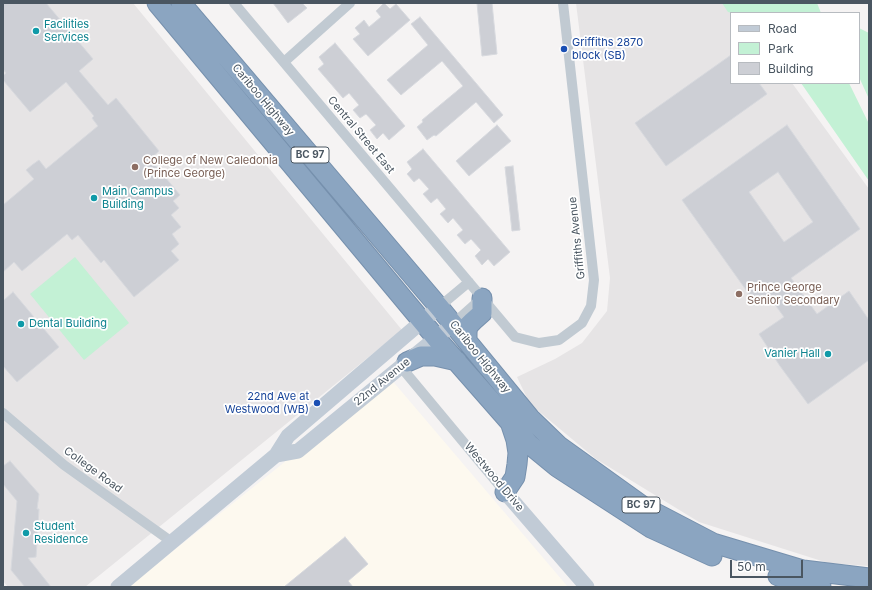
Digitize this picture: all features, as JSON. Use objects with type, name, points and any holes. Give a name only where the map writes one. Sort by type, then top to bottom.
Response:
[{"type":"highway","name":"Cariboo Highway","points":[[157,3],[436,338],[529,444],[557,467],[651,528],[718,558],[821,587]]},
{"type":"highway","name":"Cariboo Highway","points":[[181,3],[467,340],[530,418],[559,446],[644,507],[713,543],[803,570],[869,578]]},
{"type":"highway","points":[[467,340],[468,326],[482,313],[482,298]]},
{"type":"highway","points":[[404,365],[421,356],[435,356],[457,361]]},
{"type":"highway","points":[[510,422],[516,440],[518,453],[510,484]]},
{"type":"highway","points":[[510,484],[526,468],[545,464],[557,467]]},
{"type":"street","name":"Central Street East","points":[[234,3],[469,282]]},
{"type":"street","points":[[284,62],[350,3]]},
{"type":"street","name":"Griffiths Avenue","points":[[469,282],[515,337],[539,343],[560,340],[582,323],[591,306],[594,280],[563,3]]},
{"type":"street","name":"22nd Avenue","points":[[118,587],[276,456],[288,436],[469,282]]},
{"type":"street","name":"22nd Avenue","points":[[276,456],[298,451],[404,365],[482,298]]},
{"type":"street","name":"Westwood Drive","points":[[404,365],[510,484],[587,587]]},
{"type":"street","name":"College Road","points":[[3,413],[64,465],[172,542]]},
{"type":"shaded area","name":"College of New Caledonia (Prince George)","points":[[3,3],[133,3],[402,330],[85,587],[8,587],[3,581]]},
{"type":"shaded area","name":"Prince George Senior Secondary","points":[[576,3],[734,3],[741,12],[730,12],[730,84],[793,84],[869,189],[869,566],[828,563],[699,522],[596,459],[530,404],[517,377],[555,359],[582,343],[607,311],[610,278]]},
{"type":"shaded area","points":[[390,378],[568,587],[128,587]]},
{"type":"green space","points":[[722,3],[817,3],[821,12],[730,12],[728,12]]},
{"type":"green space","points":[[860,28],[869,33],[869,99],[860,79]]},
{"type":"green space","points":[[802,84],[849,84],[869,124],[869,181]]},
{"type":"green space","points":[[75,257],[129,323],[84,360],[30,294]]},
{"type":"building","name":"Main Campus Building","points":[[3,3],[46,3],[93,59],[79,71],[108,105],[116,98],[159,151],[150,159],[180,195],[173,201],[179,208],[171,215],[181,227],[172,234],[179,244],[171,251],[179,260],[134,297],[104,260],[101,263],[78,235],[72,240],[67,234],[22,271],[14,262],[3,272],[3,205],[34,179],[26,170],[32,165],[39,160],[46,169],[98,126],[92,118],[94,116],[66,82],[30,112],[3,80],[3,76],[6,73],[3,69]]},
{"type":"building","points":[[273,3],[302,3],[307,8],[288,23]]},
{"type":"building","points":[[384,3],[390,9],[396,4],[410,20],[368,56],[353,39],[360,34],[355,28],[364,20],[369,27],[381,17],[376,11]]},
{"type":"building","points":[[477,3],[492,3],[497,54],[482,56]]},
{"type":"building","points":[[420,17],[503,115],[494,123],[476,102],[436,136],[434,135],[427,140],[417,127],[423,122],[422,120],[463,86],[442,61],[401,95],[387,80],[428,45],[411,24]]},
{"type":"building","points":[[335,43],[405,126],[389,140],[383,133],[377,139],[370,130],[376,125],[366,114],[360,118],[353,110],[359,105],[349,93],[343,98],[318,69],[324,64],[319,57]]},
{"type":"building","points":[[730,56],[730,84],[760,84],[767,94],[666,166],[635,123]]},
{"type":"building","points":[[497,125],[511,141],[469,176],[456,161]]},
{"type":"building","name":"Prince George Senior Secondary","points":[[787,125],[860,229],[791,278],[817,314],[849,291],[869,320],[869,360],[808,404],[759,334],[784,317],[769,296],[756,304],[682,200]],"holes":[[[778,172],[813,222],[784,242],[749,192]]]},
{"type":"building","points":[[423,149],[510,252],[494,266],[488,259],[482,265],[475,256],[481,250],[471,239],[465,244],[457,235],[463,230],[453,218],[448,223],[440,214],[446,209],[437,198],[431,203],[423,194],[429,189],[419,178],[414,182],[407,174],[412,169],[407,162]]},
{"type":"building","points":[[513,166],[520,230],[512,231],[505,167]]},
{"type":"building","name":"Dental Building","points":[[13,292],[59,347],[17,382],[3,366],[3,301]]},
{"type":"building","name":"Student Residence","points":[[10,461],[39,494],[37,509],[39,509],[36,557],[28,558],[51,587],[25,587],[11,570],[17,501],[3,484],[3,466]]},
{"type":"building","points":[[345,537],[368,564],[348,581],[353,587],[284,587]]},
{"type":"place","name":"Facilities Services","points":[[36,31]]},
{"type":"place","name":"Griffiths 2870 block (SB)","points":[[564,49]]},
{"type":"place","name":"College of New Caledonia (Prince George)","points":[[135,167]]},
{"type":"place","name":"Main Campus Building","points":[[94,198]]},
{"type":"place","name":"Prince George Senior Secondary","points":[[739,294]]},
{"type":"place","name":"Dental Building","points":[[21,324]]},
{"type":"place","name":"Vanier Hall","points":[[828,354]]},
{"type":"place","name":"22nd Ave at Westwood (WB)","points":[[317,403]]},
{"type":"place","name":"Student Residence","points":[[26,533]]}]
